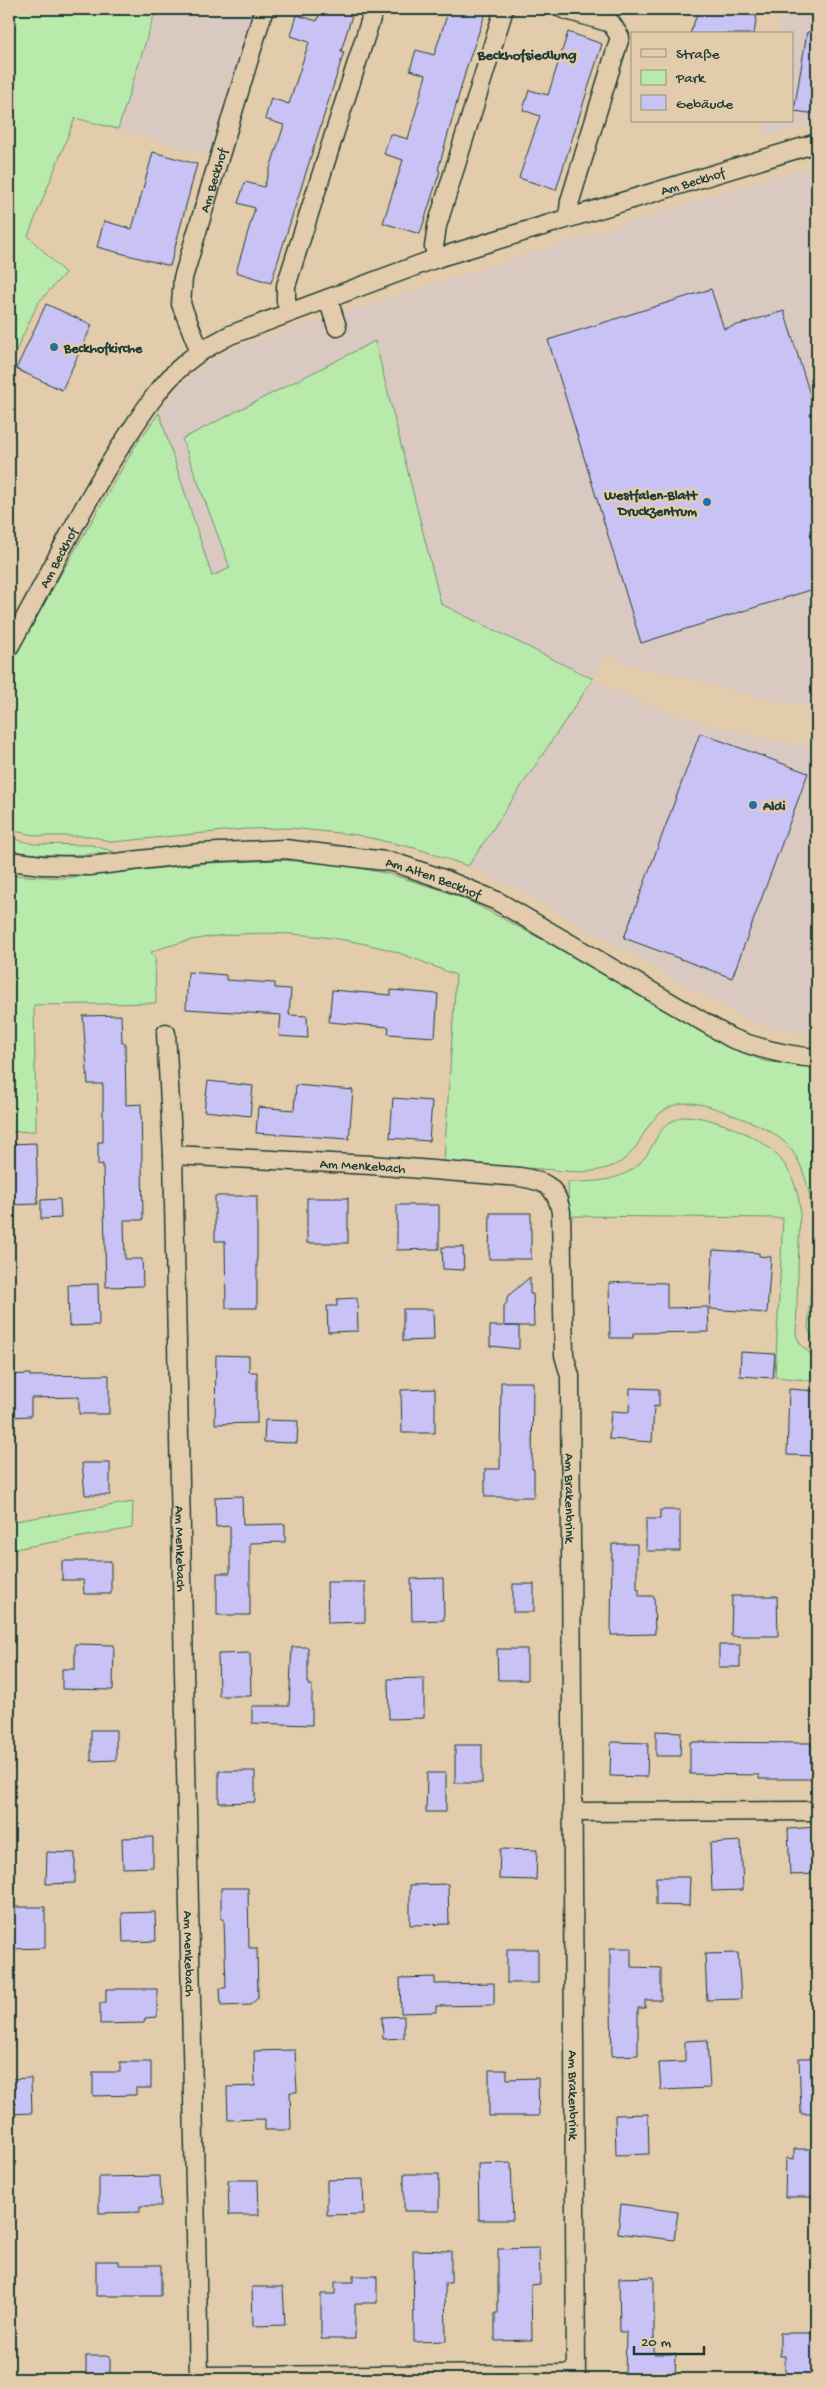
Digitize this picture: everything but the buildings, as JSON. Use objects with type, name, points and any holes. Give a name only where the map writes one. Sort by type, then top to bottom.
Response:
[{"type":"street","name":"Am Beckhof","points":[[200,352],[181,304],[183,278],[264,9]]},
{"type":"street","points":[[290,312],[286,302],[286,286],[374,9]]},
{"type":"street","points":[[437,258],[434,247],[437,226],[504,9]]},
{"type":"street","points":[[562,9],[611,23],[620,37],[570,201],[568,217]]},
{"type":"street","name":"Am Beckhof","points":[[9,647],[101,476],[163,387],[181,366],[200,352],[230,335],[437,258],[817,143]]},
{"type":"street","points":[[328,299],[337,327]]},
{"type":"street","name":"Am Alten Beckhof","points":[[9,861],[42,866],[90,866],[199,853],[285,849],[393,862],[446,880],[497,901],[731,1038],[759,1049],[786,1056],[817,1058]]},
{"type":"street","name":"Am Menkebach","points":[[166,1033],[173,1156],[200,2376],[576,2377]]},
{"type":"street","name":"Am Menkebach","points":[[173,1156],[371,1165],[520,1177],[538,1180],[550,1188]]},
{"type":"street","name":"Am Brakenbrink","points":[[550,1188],[558,1198],[561,1212],[564,1355],[570,1376],[576,2377]]},
{"type":"street","points":[[574,1812],[817,1811]]},
{"type":"shaded area","points":[[156,9],[254,9],[208,156],[118,129]]},
{"type":"shaded area","points":[[780,9],[817,9],[817,124],[763,137],[765,122],[794,122],[794,32],[777,32]]},
{"type":"shaded area","points":[[817,166],[817,708],[767,700],[676,675],[635,667],[607,654],[593,679],[441,604],[408,493],[211,576],[159,413],[183,382],[204,365],[233,348],[760,180]]},
{"type":"shaded area","points":[[593,679],[612,690],[673,714],[757,737],[817,748],[817,1036],[770,1028],[738,1015],[519,890],[468,866]]},
{"type":"green space","points":[[9,9],[156,9],[118,129],[75,118],[28,236],[65,273],[38,303],[9,366]]},
{"type":"green space","points":[[375,341],[441,604],[593,679],[468,866],[415,848],[357,835],[290,828],[245,829],[113,842],[90,836],[39,836],[9,830],[9,664],[134,448],[159,413],[212,576],[230,568],[182,439]]},
{"type":"green space","points":[[9,838],[34,844],[92,845],[114,852],[61,855],[36,854],[9,850]]},
{"type":"green space","points":[[280,860],[339,864],[389,874],[439,889],[471,902],[549,943],[726,1046],[764,1061],[817,1068],[817,1345],[808,1329],[813,1256],[813,1228],[810,1202],[805,1178],[796,1157],[782,1140],[748,1121],[711,1107],[687,1103],[670,1107],[659,1114],[651,1122],[625,1159],[599,1170],[585,1172],[444,1162],[456,975],[384,949],[348,941],[291,934],[232,934],[204,938],[151,952],[155,958],[156,1003],[34,1005],[36,1131],[9,1132],[9,875],[65,878],[210,863]]},
{"type":"green space","points":[[687,1116],[718,1122],[756,1139],[778,1156],[793,1179],[800,1209],[796,1335],[801,1345],[817,1360],[817,1381],[775,1377],[783,1218],[569,1216],[568,1182],[606,1180],[631,1170],[639,1164],[658,1135],[668,1124],[676,1119]]},
{"type":"green space","points":[[133,1502],[132,1528],[9,1550],[9,1522]]},
{"type":"place","name":"Beckhofkirche","points":[[54,347]]},
{"type":"place","name":"Westfalen-Blatt Druckzentrum","points":[[707,502]]},
{"type":"place","name":"Aldi","points":[[753,805]]},
{"type":"district","name":"Beckhofsiedlung","points":[[527,54]]}]
